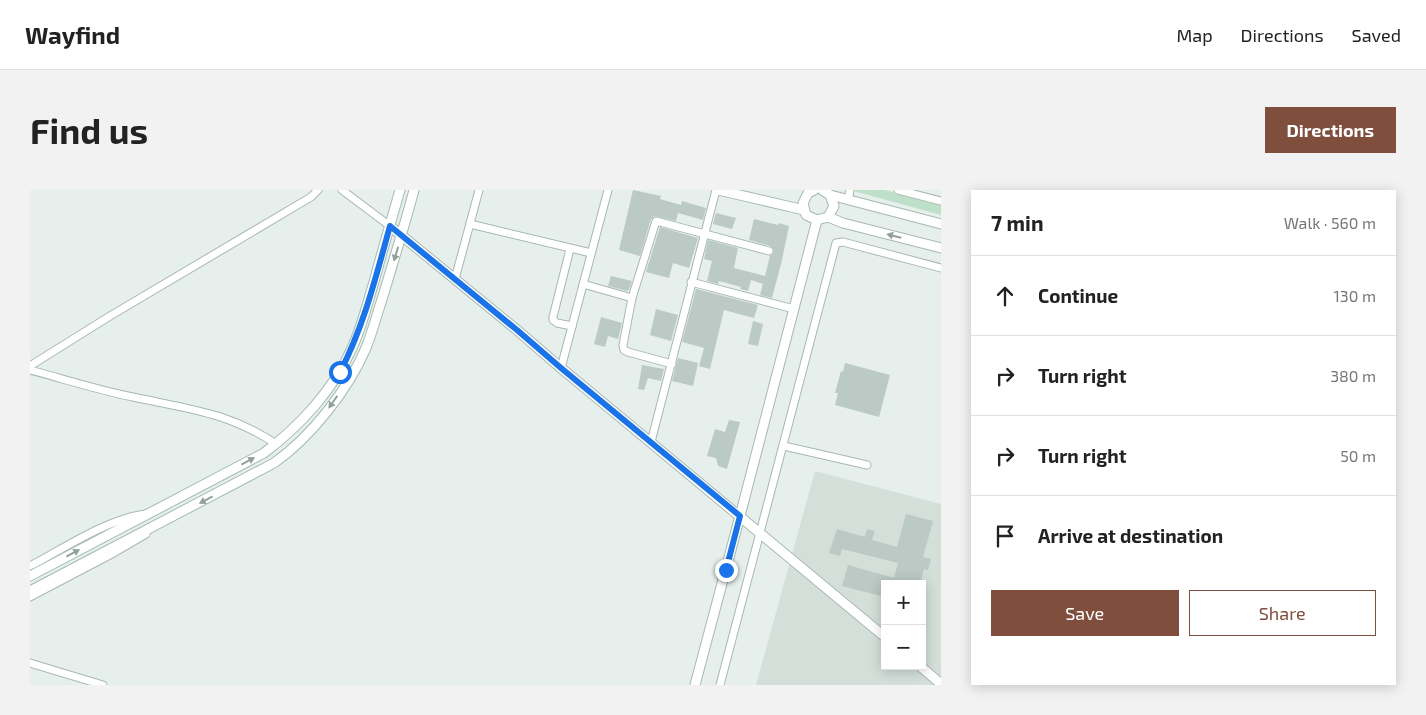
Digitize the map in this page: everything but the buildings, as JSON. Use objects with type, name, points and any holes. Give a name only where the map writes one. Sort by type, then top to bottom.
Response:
[{"type":"street","points":[[30,368],[110,316],[311,197],[318,190]]},
{"type":"street","points":[[342,190],[402,235],[881,634]]},
{"type":"street","points":[[30,576],[264,453],[285,437],[324,394],[340,372],[352,348],[363,322],[400,190]]},
{"type":"street","points":[[30,592],[274,464],[298,445],[314,428],[344,386],[365,349],[402,235],[414,190]]},
{"type":"street","points":[[455,279],[479,190]]},
{"type":"street","points":[[561,368],[608,190]]},
{"type":"street","points":[[651,442],[704,233],[721,190],[804,210]]},
{"type":"street","points":[[848,200],[850,190]]},
{"type":"street","points":[[898,190],[919,193],[941,201]]},
{"type":"street","points":[[809,191],[803,203],[804,210],[811,218],[817,220],[828,217],[843,223],[941,248]]},
{"type":"street","points":[[826,192],[848,200],[941,224]]},
{"type":"street","points":[[826,192],[834,206],[828,217]]},
{"type":"street","points":[[695,685],[817,220]]},
{"type":"street","points":[[672,364],[624,350],[623,338],[632,298],[656,221],[769,250]]},
{"type":"street","points":[[470,224],[591,253]]},
{"type":"street","points":[[720,685],[836,243],[843,242],[941,268]]},
{"type":"street","points":[[570,249],[553,317],[555,322],[572,326]]},
{"type":"street","points":[[691,282],[794,309]]},
{"type":"street","points":[[583,284],[632,298]]},
{"type":"street","points":[[30,368],[129,396],[217,415],[246,426],[276,444]]},
{"type":"street","points":[[784,446],[867,465]]},
{"type":"street","points":[[30,566],[115,522],[131,516],[150,513]]},
{"type":"street","points":[[30,597],[138,540],[160,524]]},
{"type":"street","points":[[30,663],[103,685]]},
{"type":"street","points":[[925,670],[941,684]]},
{"type":"shaded area","points":[[815,471],[941,504],[941,685],[756,685]]},
{"type":"green space","points":[[850,190],[885,190],[941,205],[941,215]]},
{"type":"route","points":[[340,372],[363,322],[390,226],[740,516],[726,570]]}]
